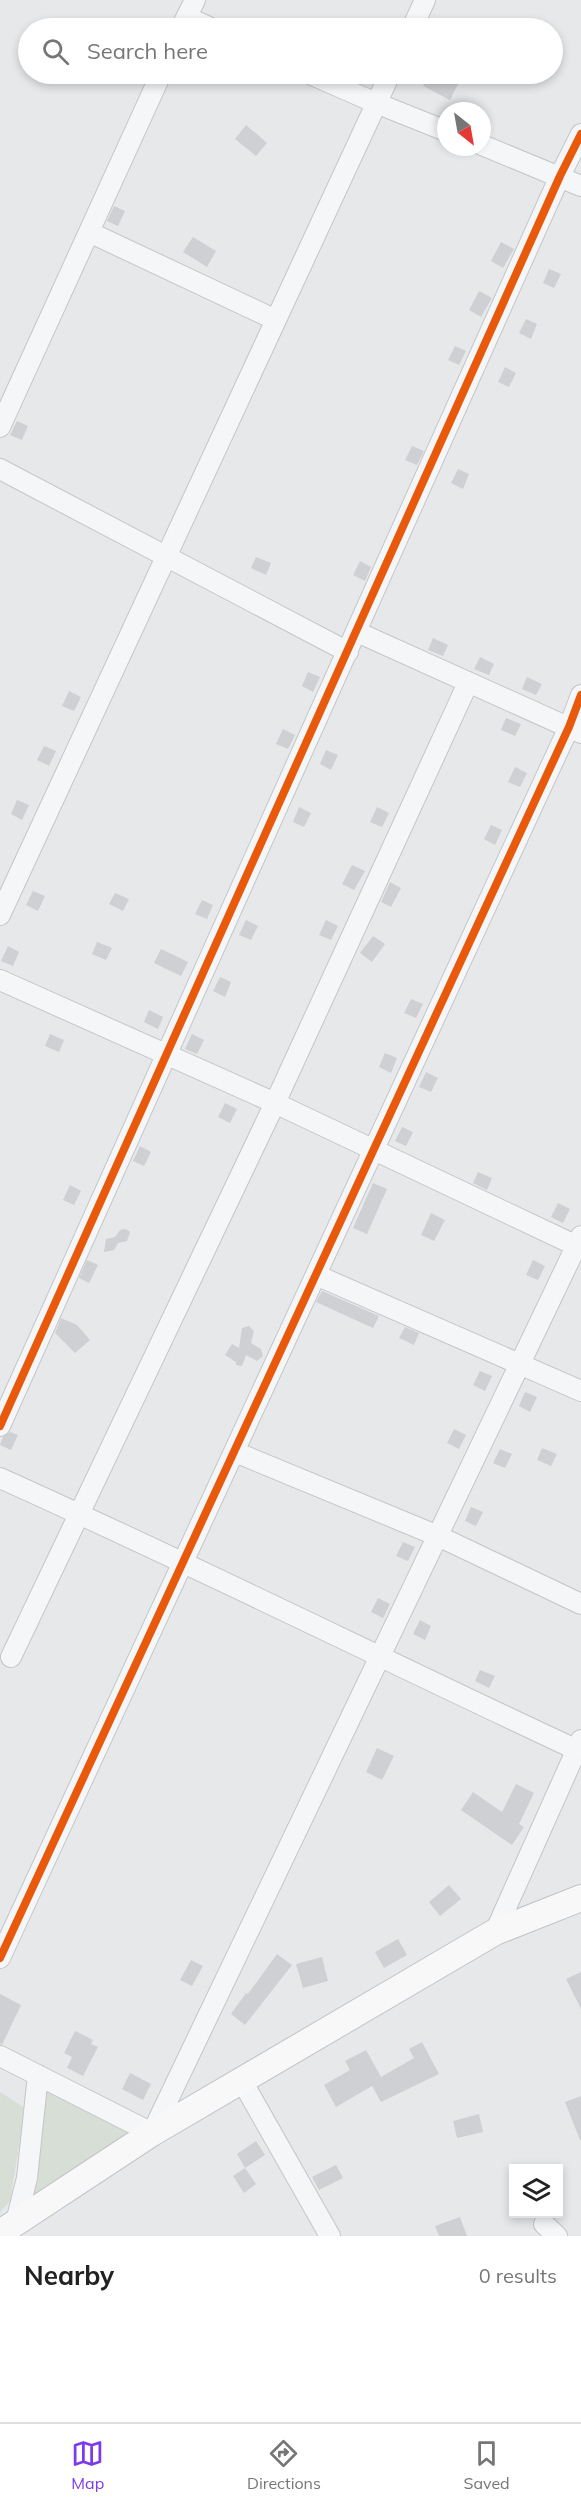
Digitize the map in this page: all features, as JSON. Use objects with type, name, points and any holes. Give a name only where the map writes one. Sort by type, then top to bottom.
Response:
[{"type":"main road","points":[[8,2227],[152,2133],[495,1932],[581,1898]]},
{"type":"street","points":[[417,18],[425,0]]},
{"type":"street","points":[[0,427],[156,84]]},
{"type":"street","points":[[332,84],[437,128]]},
{"type":"street","points":[[0,915],[385,84]]},
{"type":"street","points":[[0,1426],[560,176],[581,134]]},
{"type":"street","points":[[491,149],[581,186]]},
{"type":"street","points":[[89,232],[276,320]]},
{"type":"street","points":[[0,469],[348,652]]},
{"type":"street","points":[[357,632],[575,730]]},
{"type":"street","points":[[11,1657],[275,1103],[468,683]]},
{"type":"street","points":[[0,1958],[374,1151],[575,730],[581,695]]},
{"type":"street","points":[[0,980],[579,1243],[152,2133],[0,2056]]},
{"type":"street","points":[[316,1275],[581,1391]]},
{"type":"street","points":[[235,1452],[438,1536],[581,1604]]},
{"type":"street","points":[[0,1478],[184,1561],[379,1658],[579,1745],[495,1932]]},
{"type":"street","points":[[8,2227],[27,2178],[38,2075]]},
{"type":"street","points":[[242,2081],[330,2236]]},
{"type":"shaded area","points":[[42,2082],[130,2128],[132,2136],[25,2210]]},
{"type":"shaded area","points":[[0,2092],[25,2108],[10,2201],[0,2212]]},
{"type":"building","points":[[424,84],[458,84],[450,100],[423,86]]},
{"type":"building","points":[[246,125],[267,143],[256,156],[235,139]]},
{"type":"building","points":[[114,206],[125,211],[118,226],[107,221]]},
{"type":"building","points":[[193,237],[216,251],[207,267],[183,252]]},
{"type":"building","points":[[501,242],[514,249],[503,268],[491,261]]},
{"type":"building","points":[[549,269],[561,274],[554,288],[543,283]]},
{"type":"building","points":[[479,291],[492,298],[481,317],[469,310]]},
{"type":"building","points":[[526,319],[537,324],[531,339],[519,333]]},
{"type":"building","points":[[455,346],[466,351],[459,365],[448,360]]},
{"type":"building","points":[[505,367],[516,373],[509,387],[498,382]]},
{"type":"building","points":[[17,421],[28,426],[22,440],[10,435]]},
{"type":"building","points":[[412,446],[424,451],[417,465],[405,460]]},
{"type":"building","points":[[458,469],[469,474],[463,489],[451,483]]},
{"type":"building","points":[[256,557],[271,563],[266,575],[251,568]]},
{"type":"building","points":[[360,561],[371,567],[365,581],[353,575]]},
{"type":"building","points":[[433,638],[448,645],[443,656],[428,650]]},
{"type":"building","points":[[480,657],[494,664],[489,675],[474,669]]},
{"type":"building","points":[[308,672],[320,677],[313,692],[302,686]]},
{"type":"building","points":[[527,677],[542,684],[536,695],[522,689]]},
{"type":"building","points":[[69,691],[81,697],[74,711],[62,706]]},
{"type":"building","points":[[506,718],[521,724],[515,736],[501,730]]},
{"type":"building","points":[[283,729],[295,735],[288,749],[276,744]]},
{"type":"building","points":[[44,746],[56,751],[49,766],[37,760]]},
{"type":"building","points":[[326,750],[338,755],[331,770],[320,764]]},
{"type":"building","points":[[515,767],[527,773],[520,787],[508,782]]},
{"type":"building","points":[[17,800],[29,805],[22,820],[11,814]]},
{"type":"building","points":[[299,807],[311,813],[304,827],[293,822]]},
{"type":"building","points":[[377,807],[389,813],[382,827],[370,822]]},
{"type":"building","points":[[491,825],[502,830],[495,845],[484,839]]},
{"type":"building","points":[[352,865],[365,871],[354,890],[342,884]]},
{"type":"building","points":[[390,882],[401,888],[391,907],[381,902]]},
{"type":"building","points":[[33,891],[45,896],[38,911],[26,905]]},
{"type":"building","points":[[115,893],[129,899],[123,911],[109,904]]},
{"type":"building","points":[[202,900],[213,905],[207,919],[195,914]]},
{"type":"building","points":[[246,920],[258,926],[251,940],[239,935]]},
{"type":"building","points":[[326,920],[338,926],[331,940],[319,935]]},
{"type":"building","points":[[373,936],[385,944],[372,962],[360,953]]},
{"type":"building","points":[[97,942],[112,948],[106,960],[92,954]]},
{"type":"building","points":[[8,946],[19,952],[13,966],[1,961]]},
{"type":"building","points":[[161,949],[188,962],[181,976],[154,963]]},
{"type":"building","points":[[220,977],[231,982],[225,997],[213,991]]},
{"type":"building","points":[[411,999],[423,1004],[416,1018],[404,1013]]},
{"type":"building","points":[[149,1010],[163,1017],[158,1029],[144,1022]]},
{"type":"building","points":[[50,1034],[64,1040],[59,1052],[45,1046]]},
{"type":"building","points":[[192,1034],[204,1040],[197,1054],[185,1049]]},
{"type":"building","points":[[385,1053],[397,1058],[391,1073],[379,1067]]},
{"type":"building","points":[[426,1072],[438,1078],[431,1092],[419,1087]]},
{"type":"building","points":[[225,1103],[237,1109],[230,1123],[218,1117]]},
{"type":"building","points":[[402,1127],[413,1132],[406,1146],[395,1141]]},
{"type":"building","points":[[140,1146],[151,1152],[144,1166],[133,1161]]},
{"type":"building","points":[[478,1172],[492,1178],[487,1190],[473,1183]]},
{"type":"building","points":[[373,1183],[387,1189],[367,1234],[353,1228]]},
{"type":"building","points":[[70,1185],[81,1191],[74,1205],[63,1200]]},
{"type":"building","points":[[558,1203],[570,1209],[563,1223],[551,1217]]},
{"type":"building","points":[[431,1213],[445,1220],[434,1241],[421,1235]]},
{"type":"building","points":[[126,1229],[130,1232],[127,1241],[118,1243],[114,1250],[104,1252],[106,1239],[115,1237],[120,1230]]},
{"type":"building","points":[[87,1260],[98,1265],[89,1283],[79,1278]]},
{"type":"building","points":[[533,1260],[545,1266],[538,1280],[526,1275]]},
{"type":"building","points":[[322,1291],[379,1316],[373,1328],[316,1302]]},
{"type":"building","points":[[61,1318],[77,1325],[90,1340],[75,1353],[55,1333]]},
{"type":"building","points":[[249,1326],[254,1331],[251,1343],[261,1349],[263,1356],[257,1361],[246,1355],[242,1366],[236,1365],[236,1362],[225,1355],[232,1344],[239,1348],[242,1328]]},
{"type":"building","points":[[405,1327],[419,1333],[414,1345],[399,1338]]},
{"type":"building","points":[[480,1371],[492,1376],[485,1391],[473,1385]]},
{"type":"building","points":[[525,1392],[537,1397],[530,1412],[519,1406]]},
{"type":"building","points":[[454,1429],[466,1435],[459,1449],[447,1443]]},
{"type":"building","points":[[10,1432],[18,1435],[11,1450],[0,1445],[3,1437]]},
{"type":"building","points":[[542,1448],[557,1454],[551,1466],[537,1460]]},
{"type":"building","points":[[500,1449],[512,1454],[505,1468],[493,1463]]},
{"type":"building","points":[[471,1507],[483,1512],[476,1526],[465,1521]]},
{"type":"building","points":[[403,1542],[415,1547],[408,1561],[396,1556]]},
{"type":"building","points":[[378,1598],[390,1604],[383,1618],[371,1612]]},
{"type":"building","points":[[420,1620],[431,1626],[425,1640],[413,1634]]},
{"type":"building","points":[[480,1670],[495,1676],[489,1688],[475,1681]]},
{"type":"building","points":[[377,1748],[394,1756],[382,1780],[366,1772]]},
{"type":"building","points":[[516,1784],[534,1793],[519,1824],[524,1827],[512,1845],[461,1810],[473,1792],[502,1812]]},
{"type":"building","points":[[449,1885],[461,1899],[440,1916],[429,1902]]},
{"type":"building","points":[[398,1939],[407,1955],[384,1968],[375,1952]]},
{"type":"building","points":[[277,1954],[292,1965],[245,2025],[231,2014]]},
{"type":"building","points":[[322,1957],[328,1981],[303,1988],[296,1964]]},
{"type":"building","points":[[191,1960],[203,1966],[192,1986],[180,1980]]},
{"type":"building","points":[[581,1972],[581,2009],[566,1979]]},
{"type":"building","points":[[0,1994],[21,2005],[2,2045],[0,2044]]},
{"type":"building","points":[[75,2031],[93,2040],[91,2044],[98,2047],[83,2076],[67,2068],[72,2057],[64,2053]]},
{"type":"building","points":[[422,2042],[439,2074],[381,2102],[372,2086],[336,2107],[324,2085],[350,2070],[345,2061],[366,2050],[381,2077],[414,2058],[409,2049]]},
{"type":"building","points":[[130,2073],[151,2084],[143,2100],[122,2089]]},
{"type":"building","points":[[581,2096],[581,2140],[580,2140],[565,2102]]},
{"type":"building","points":[[479,2114],[483,2132],[457,2138],[453,2121]]},
{"type":"building","points":[[256,2141],[265,2155],[245,2168],[237,2154]]},
{"type":"building","points":[[336,2165],[343,2178],[319,2190],[312,2177]]},
{"type":"building","points":[[245,2168],[256,2184],[244,2193],[233,2176]]},
{"type":"building","points":[[460,2217],[467,2236],[439,2236],[435,2226]]},
{"type":"cycle path","points":[[0,1426],[560,176],[581,134]]},
{"type":"cycle path","points":[[0,1958],[569,727],[581,695]]}]
